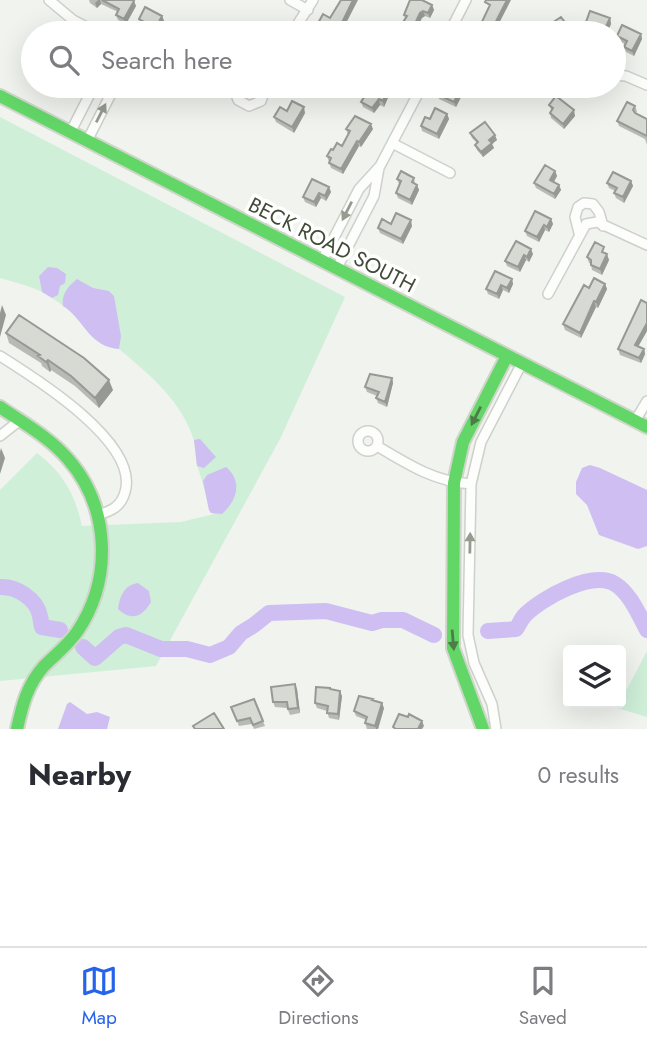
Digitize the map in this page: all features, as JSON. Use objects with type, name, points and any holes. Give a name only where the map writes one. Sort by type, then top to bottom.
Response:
[{"type":"street","points":[[50,0],[75,21]]},
{"type":"street","points":[[290,0],[309,9]]},
{"type":"street","points":[[300,21],[313,0]]},
{"type":"street","points":[[455,21],[466,0]]},
{"type":"street","points":[[626,76],[647,85]]},
{"type":"street","name":"BECK ROAD SOUTH","points":[[0,96],[641,424]]},
{"type":"street","points":[[70,133],[88,98]]},
{"type":"street","points":[[87,141],[109,98]]},
{"type":"street","points":[[237,98],[249,106],[262,98]]},
{"type":"street","points":[[322,261],[359,189],[380,166],[416,98]]},
{"type":"street","points":[[392,144],[450,173]]},
{"type":"street","points":[[337,268],[374,196],[380,166]]},
{"type":"street","points":[[579,233],[575,217],[578,207],[584,203],[593,204],[599,212],[603,226]]},
{"type":"street","points":[[548,294],[582,226],[589,222],[647,245]]},
{"type":"street","points":[[0,356],[67,402],[88,420],[118,457],[126,477],[124,497],[114,509],[98,515]]},
{"type":"street","points":[[482,729],[453,648],[454,483],[463,442],[507,356]]},
{"type":"street","points":[[496,729],[492,704],[474,663],[468,635],[471,484],[481,442],[522,363]]},
{"type":"street","points":[[641,424],[647,401]]},
{"type":"street","points":[[0,407],[54,446],[68,459],[86,485],[98,515],[103,562],[90,608],[77,632],[34,678],[25,696],[18,729]]},
{"type":"street","points":[[0,436],[19,421]]},
{"type":"street","points":[[377,446],[413,468],[454,483],[471,484]]},
{"type":"green space","points":[[0,117],[345,297],[280,439],[156,666],[0,681],[0,490],[37,453],[54,468],[67,485],[82,526],[181,522],[214,514],[209,510],[189,427],[164,390],[119,349],[98,341],[73,314],[51,297],[33,288],[0,278]]},
{"type":"green space","points":[[647,651],[647,717],[617,708],[626,708],[626,691]]},
{"type":"shaded area","points":[[48,267],[57,268],[66,274],[65,283],[60,286],[58,295],[52,298],[42,292],[39,276]]},
{"type":"shaded area","points":[[77,279],[93,288],[109,291],[114,296],[121,336],[119,349],[109,347],[94,338],[63,306],[66,291]]},
{"type":"shaded area","points":[[200,439],[216,457],[204,468],[197,466],[194,440]]},
{"type":"shaded area","points":[[590,465],[647,490],[647,546],[638,549],[599,535],[587,505],[576,494],[576,482],[582,468]]},
{"type":"shaded area","points":[[226,467],[235,478],[236,491],[222,514],[211,513],[203,481],[207,475]]},
{"type":"shaded area","points":[[138,583],[149,591],[151,602],[137,616],[123,613],[118,609],[124,592]]},
{"type":"shaded area","points":[[70,702],[87,714],[97,712],[110,717],[107,729],[58,729]]},
{"type":"building","points":[[102,0],[134,1],[124,19],[116,15],[119,9]]},
{"type":"building","points":[[341,0],[353,0],[343,21],[319,21],[323,14],[330,18]]},
{"type":"building","points":[[410,0],[422,0],[432,5],[428,13],[420,13],[416,21],[404,21],[407,16],[404,15]]},
{"type":"building","points":[[507,0],[496,21],[482,21],[490,5],[485,2]]},
{"type":"building","points":[[145,7],[162,16],[159,21],[139,19]]},
{"type":"building","points":[[590,11],[610,18],[609,21],[586,21]]},
{"type":"building","points":[[626,27],[641,34],[632,51],[626,48]]},
{"type":"building","points":[[364,98],[384,98],[383,101],[379,99],[372,108],[361,102]]},
{"type":"building","points":[[554,98],[559,98],[574,110],[563,124],[550,113],[553,108],[549,105]]},
{"type":"building","points":[[292,101],[304,107],[292,127],[274,117],[280,107],[287,111]]},
{"type":"building","points":[[627,102],[635,106],[635,113],[647,119],[647,136],[617,121]]},
{"type":"building","points":[[435,108],[447,114],[437,134],[421,126],[425,117],[430,119]]},
{"type":"building","points":[[355,116],[371,124],[359,142],[357,141],[341,169],[329,163],[331,158],[327,156],[337,143],[342,146],[350,131],[346,129]]},
{"type":"building","points":[[485,122],[495,135],[489,140],[492,143],[481,152],[475,145],[478,142],[470,133]]},
{"type":"building","points":[[545,165],[555,171],[550,180],[559,185],[554,194],[534,183]]},
{"type":"building","points":[[401,171],[414,178],[412,182],[417,185],[410,200],[396,193],[401,181],[397,179]]},
{"type":"building","points":[[613,172],[631,181],[623,197],[614,193],[617,188],[607,183]]},
{"type":"building","points":[[312,179],[329,187],[325,196],[319,193],[314,202],[303,197]]},
{"type":"building","points":[[535,211],[551,219],[537,237],[525,231]]},
{"type":"building","points":[[396,213],[411,220],[401,239],[378,228],[382,219],[391,224]]},
{"type":"building","points":[[516,241],[531,249],[527,257],[524,255],[518,267],[505,261]]},
{"type":"building","points":[[595,242],[604,247],[602,252],[607,254],[600,269],[591,265],[591,260],[587,257]]},
{"type":"building","points":[[495,271],[512,279],[507,288],[501,285],[497,294],[486,289]]},
{"type":"building","points":[[594,278],[605,284],[580,333],[563,324],[584,285],[589,288]]},
{"type":"building","points":[[641,300],[647,303],[647,323],[635,345],[644,349],[639,358],[618,349]]},
{"type":"building","points":[[19,315],[84,358],[109,380],[95,398],[71,376],[48,360],[46,362],[38,356],[40,355],[6,333]]},
{"type":"building","points":[[370,374],[392,378],[385,402],[376,398],[379,392],[365,387]]},
{"type":"building","points":[[295,684],[298,708],[288,709],[287,702],[273,702],[271,687]]},
{"type":"building","points":[[316,687],[340,691],[338,714],[327,713],[328,706],[315,703]]},
{"type":"building","points":[[359,696],[382,703],[375,726],[365,723],[367,717],[354,711]]},
{"type":"building","points":[[254,699],[263,721],[253,725],[250,718],[237,721],[231,707]]},
{"type":"building","points":[[214,713],[224,729],[195,729],[193,726]]},
{"type":"building","points":[[399,714],[408,717],[409,714],[422,721],[418,729],[393,727]]},
{"type":"waterway","points":[[488,631],[516,629],[525,615],[543,601],[568,588],[594,581],[605,581],[620,588],[634,605],[647,630]]},
{"type":"waterway","points":[[0,587],[25,595],[35,604],[42,627],[60,630]]},
{"type":"waterway","points":[[83,647],[95,658],[119,637],[126,635],[161,649],[187,649],[210,655],[229,647],[241,633],[269,613],[326,611],[372,623],[403,620],[434,635]]},
{"type":"traffic: fast","points":[[0,96],[647,427]]},
{"type":"traffic: fast","points":[[483,729],[453,648],[454,483],[463,442],[507,356]]},
{"type":"traffic: fast","points":[[0,407],[44,437],[68,459],[82,478],[92,499],[102,544],[97,589],[89,611],[66,646],[44,666],[33,681],[23,704],[17,729]]}]
